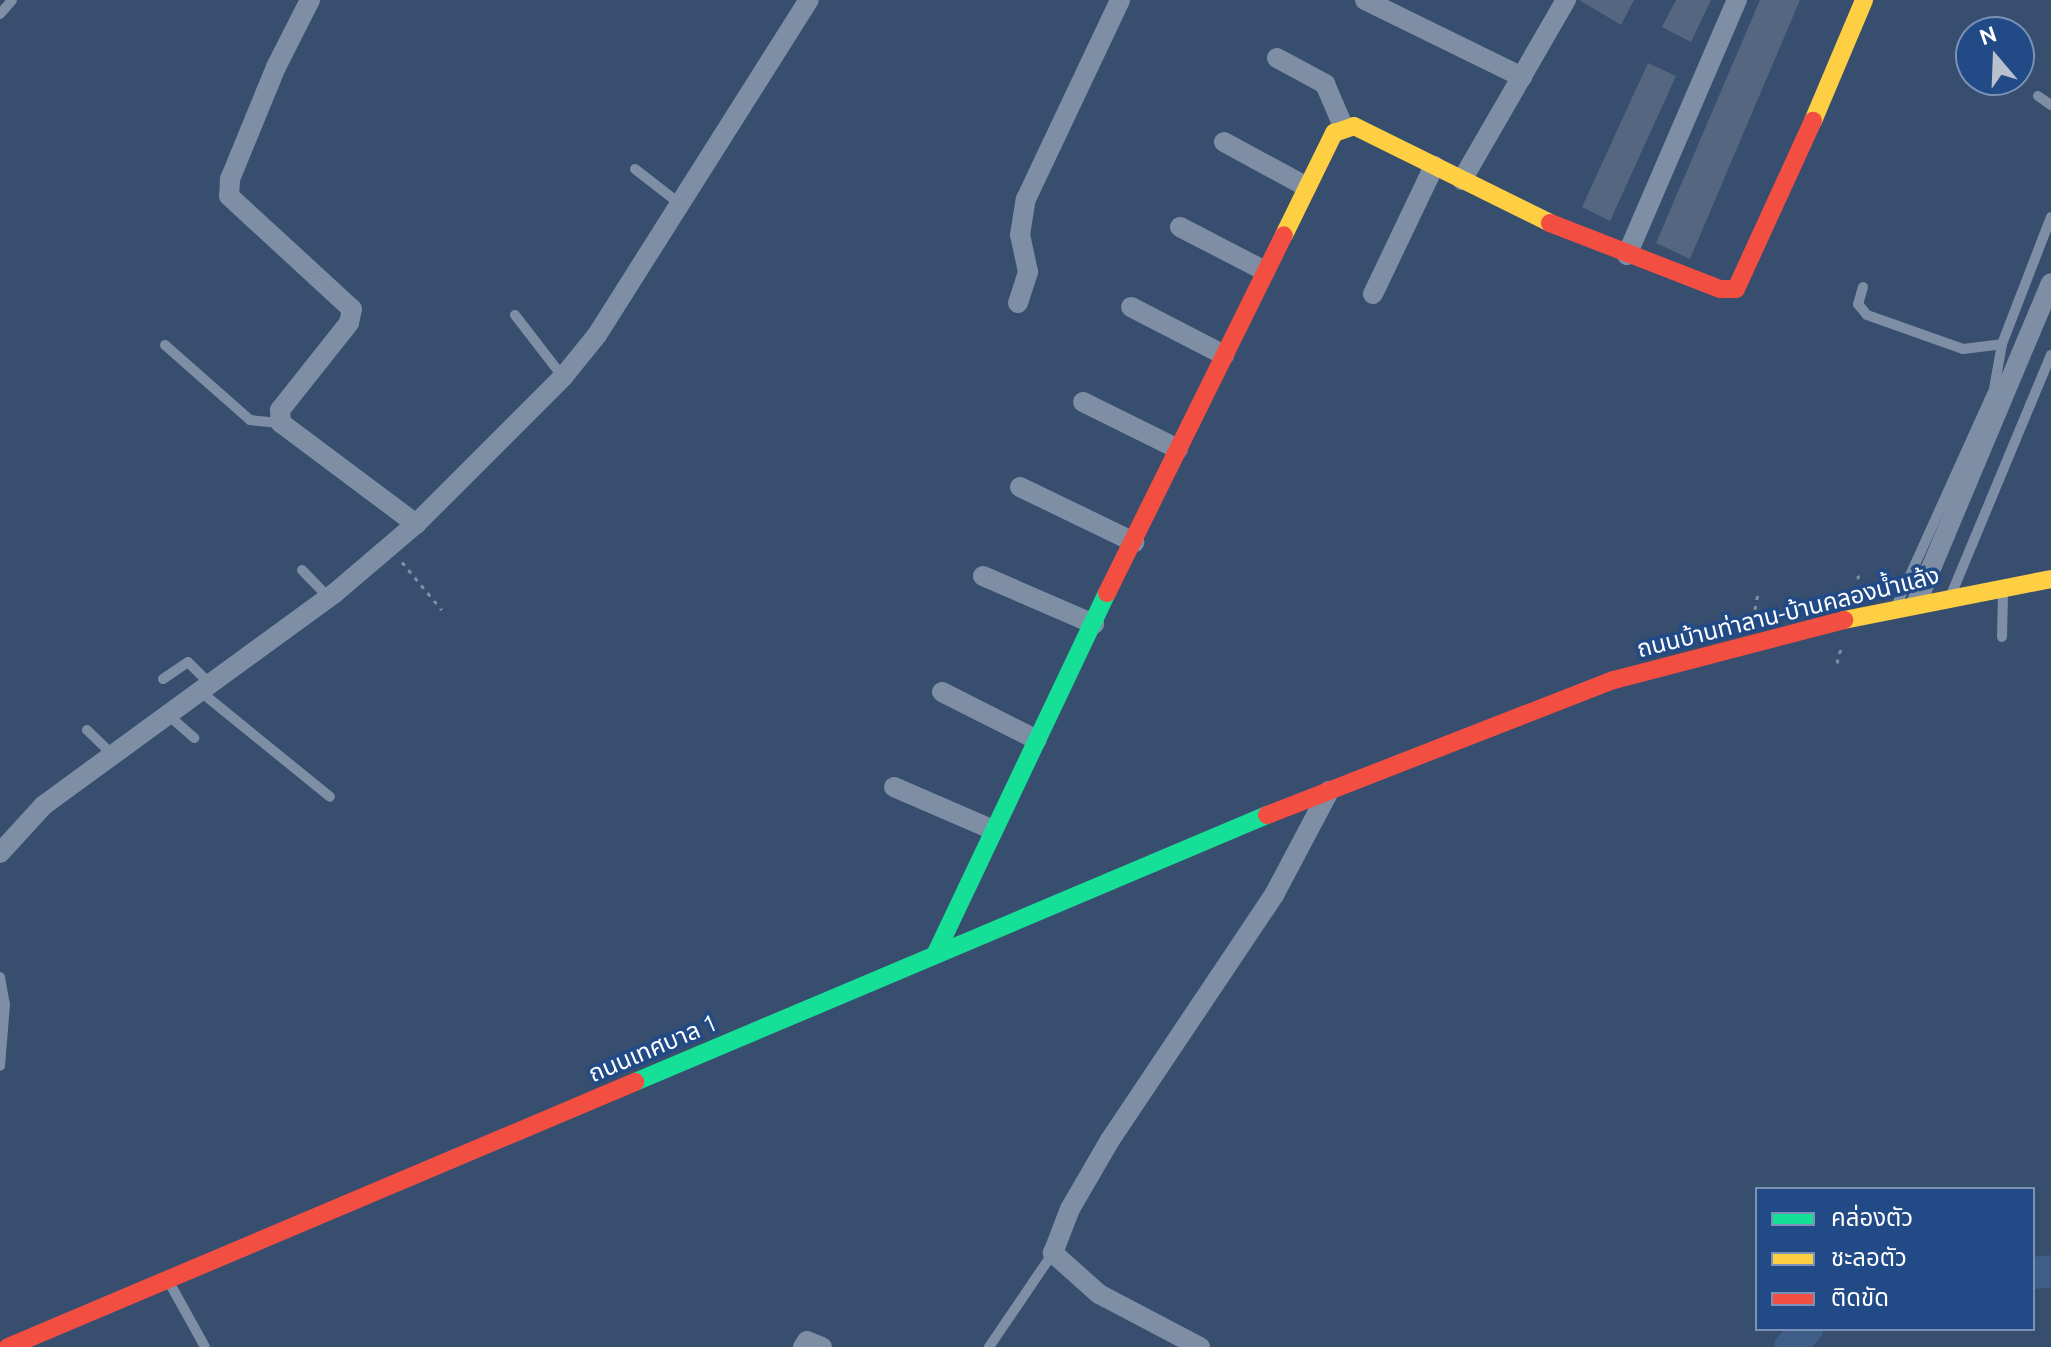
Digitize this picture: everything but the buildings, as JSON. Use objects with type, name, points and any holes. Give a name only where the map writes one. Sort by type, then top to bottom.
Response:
[{"type":"street","points":[[310,0],[229,187],[237,209],[352,309],[349,323],[280,410],[281,423],[416,524]]},
{"type":"street","points":[[0,853],[29,818],[329,598],[416,524],[563,377],[680,204],[809,0]]},
{"type":"street","points":[[1018,303],[1028,272],[1020,235],[1026,199],[1120,0]]},
{"type":"street","points":[[1365,0],[1522,77]]},
{"type":"street","points":[[1462,180],[1566,0]]},
{"type":"street","points":[[1627,255],[1737,0]]},
{"type":"street","points":[[1277,58],[1325,84],[1343,126],[1434,166],[1570,233],[1720,289],[1744,283],[1864,0]]},
{"type":"street","points":[[935,955],[991,829],[1265,271],[1307,187],[1343,126]]},
{"type":"street","points":[[1224,142],[1307,187]]},
{"type":"street","points":[[1373,294],[1434,166]]},
{"type":"street","points":[[1180,227],[1265,271]]},
{"type":"street","points":[[1916,604],[2051,283]]},
{"type":"street","points":[[1131,307],[1224,355]]},
{"type":"street","points":[[1083,402],[1178,449]]},
{"type":"street","points":[[1020,487],[1134,542]]},
{"type":"street","points":[[983,576],[1094,624]]},
{"type":"street","name":"ถนนบ้านท่าลาน-บ้านคลองน้ำแล้ง","points":[[1323,793],[1614,680],[1748,642],[1895,608],[2051,579]]},
{"type":"street","points":[[942,692],[1037,740]]},
{"type":"street","points":[[894,787],[991,829]]},
{"type":"street","points":[[1200,1347],[1099,1294],[1053,1253],[1070,1209],[1110,1140],[1281,884],[1323,793]]},
{"type":"street","name":"ถนนเทศบาล 1","points":[[8,1347],[1323,793]]},
{"type":"street","points":[[803,1347],[807,1341],[822,1347]]},
{"type":"lane","points":[[0,14],[12,0]]},
{"type":"lane","points":[[2038,96],[2051,105]]},
{"type":"lane","points":[[635,169],[680,204]]},
{"type":"lane","points":[[1895,608],[1994,389],[2002,344],[2051,217]]},
{"type":"lane","points":[[1863,287],[1858,304],[1867,315],[1963,349],[2002,344]]},
{"type":"lane","points":[[515,315],[563,377]]},
{"type":"lane","points":[[165,345],[250,420],[281,423]]},
{"type":"lane","points":[[1950,597],[2051,355]]},
{"type":"lane","points":[[302,570],[329,598]]},
{"type":"lane","points":[[2002,637],[2003,586]]},
{"type":"lane","points":[[163,679],[188,662],[206,689],[330,797]]},
{"type":"lane","points":[[168,715],[194,738]]},
{"type":"lane","points":[[87,730],[113,755]]},
{"type":"lane","points":[[0,977],[5,1004],[0,1066]]},
{"type":"lane","points":[[989,1347],[1053,1253]]},
{"type":"lane","points":[[167,1280],[205,1347]]},
{"type":"path","points":[[390,545],[442,610]]},
{"type":"path","points":[[1748,642],[1758,593]]},
{"type":"waterway","points":[[2035,1273],[2051,1271]]},
{"type":"waterway","points":[[1790,1347],[1805,1331]]},
{"type":"traffic: fast","points":[[935,955],[1107,593]]},
{"type":"traffic: fast","points":[[635,1082],[1267,815]]},
{"type":"traffic: slow","points":[[1813,121],[1864,0]]},
{"type":"traffic: slow","points":[[1284,235],[1334,133],[1354,126],[1550,223]]},
{"type":"traffic: slow","points":[[1844,620],[2051,579]]},
{"type":"traffic: jam","points":[[1550,223],[1720,289],[1736,289],[1813,121]]},
{"type":"traffic: jam","points":[[1107,593],[1284,235]]},
{"type":"traffic: jam","points":[[1267,815],[1614,680],[1844,620]]},
{"type":"traffic: jam","points":[[8,1347],[635,1082]]}]
